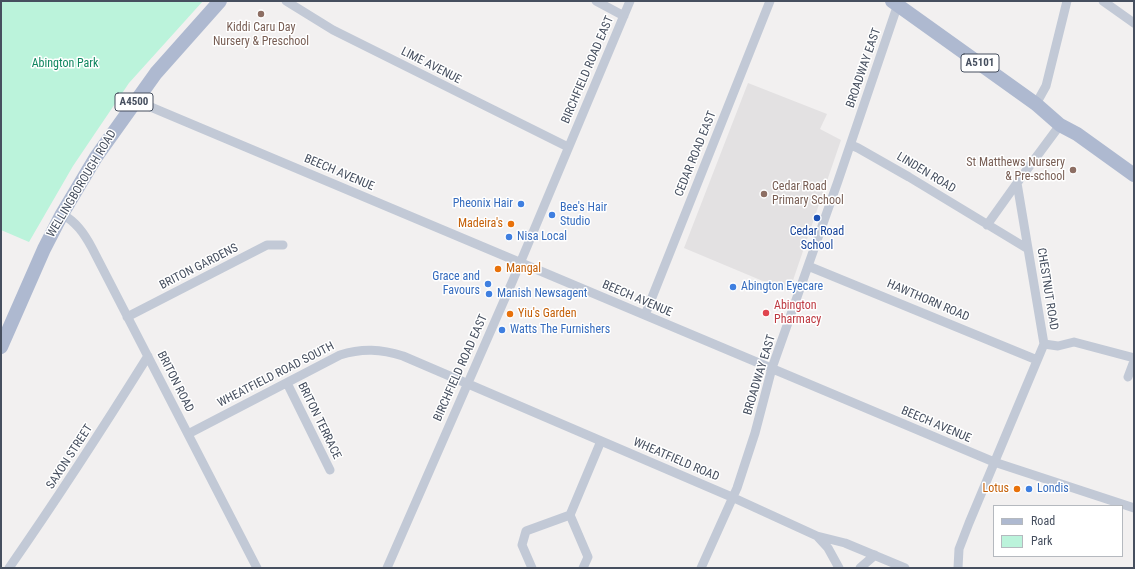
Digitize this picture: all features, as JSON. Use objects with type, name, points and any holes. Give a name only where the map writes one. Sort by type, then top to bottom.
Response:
[{"type":"main road","name":"WELLINGBOROUGH ROAD","points":[[1,347],[44,249],[62,214],[96,157],[156,73],[220,1]]},
{"type":"main road","name":"A5101","points":[[896,2],[1036,104],[1060,125],[1078,134],[1134,175]]},
{"type":"street","name":"LIME AVENUE","points":[[286,1],[334,30],[568,147]]},
{"type":"street","points":[[596,1],[624,16]]},
{"type":"street","name":"BIRCHFIELD ROAD EAST","points":[[387,568],[520,263],[630,1]]},
{"type":"street","name":"CEDAR ROAD EAST","points":[[645,315],[770,1]]},
{"type":"street","points":[[1036,104],[1046,86],[1067,1]]},
{"type":"street","points":[[1103,1],[1134,23]]},
{"type":"street","name":"BROADWAY EAST","points":[[701,568],[734,498],[755,433],[772,368],[851,145],[896,2]]},
{"type":"street","name":"BEECH AVENUE","points":[[137,98],[146,105],[994,462],[1134,508]]},
{"type":"street","points":[[987,225],[1060,125]]},
{"type":"street","name":"LINDEN ROAD","points":[[851,145],[903,173],[1028,249]]},
{"type":"street","name":"CHESTNUT ROAD","points":[[958,568],[959,549],[1044,344],[1017,183]]},
{"type":"street","name":"BRITON ROAD","points":[[62,214],[74,222],[86,236],[257,568]]},
{"type":"street","name":"BRITON GARDENS","points":[[127,317],[267,245],[283,245]]},
{"type":"street","name":"HAWTHORN ROAD","points":[[808,266],[1037,360]]},
{"type":"street","points":[[1044,344],[1058,346],[1074,342],[1134,359],[1128,377]]},
{"type":"street","name":"WHEATFIELD ROAD SOUTH","points":[[188,434],[350,352],[378,350],[394,353],[467,384]]},
{"type":"street","name":"SAXON STREET","points":[[9,568],[98,437],[148,356]]},
{"type":"street","name":"BRITON TERRACE","points":[[287,383],[330,470]]},
{"type":"street","name":"WHEATFIELD ROAD","points":[[467,384],[734,498],[817,536],[845,542],[905,568]]},
{"type":"street","points":[[583,568],[588,557],[570,515],[600,441]]},
{"type":"street","points":[[532,568],[522,544],[526,531],[570,515]]},
{"type":"street","points":[[817,536],[828,548],[839,568]]},
{"type":"street","points":[[860,568],[875,555]]},
{"type":"shaded area","name":"Cedar Road Primary School","points":[[748,83],[827,114],[820,129],[841,140],[789,292],[684,248]]},
{"type":"green space","name":"Abington Park","points":[[1,1],[203,1],[129,83],[73,166],[29,242],[1,230]]},
{"type":"place","name":"Kiddi Caru Day Nursery & Preschool","points":[[261,14]]},
{"type":"place","name":"St Matthews Nursery & Pre-school","points":[[1073,170]]},
{"type":"place","name":"Cedar Road Primary School","points":[[764,194]]},
{"type":"place","name":"Pheonix Hair","points":[[521,204]]},
{"type":"place","name":"Bee's Hair Studio","points":[[552,215]]},
{"type":"place","name":"Cedar Road School","points":[[817,218]]},
{"type":"place","name":"Madeira's","points":[[511,224]]},
{"type":"place","name":"Nisa Local","points":[[509,237]]},
{"type":"place","name":"Mangal","points":[[498,269]]},
{"type":"place","name":"Grace and Favours","points":[[488,284]]},
{"type":"place","name":"Abington Eyecare","points":[[733,287]]},
{"type":"place","name":"Manish Newsagent","points":[[489,294]]},
{"type":"place","name":"Abington Pharmacy","points":[[766,313]]},
{"type":"place","name":"Yiu's Garden","points":[[510,314]]},
{"type":"place","name":"Watts The Furnishers","points":[[502,330]]},
{"type":"place","name":"Lotus","points":[[1017,489]]},
{"type":"place","name":"Londis","points":[[1029,489]]}]
